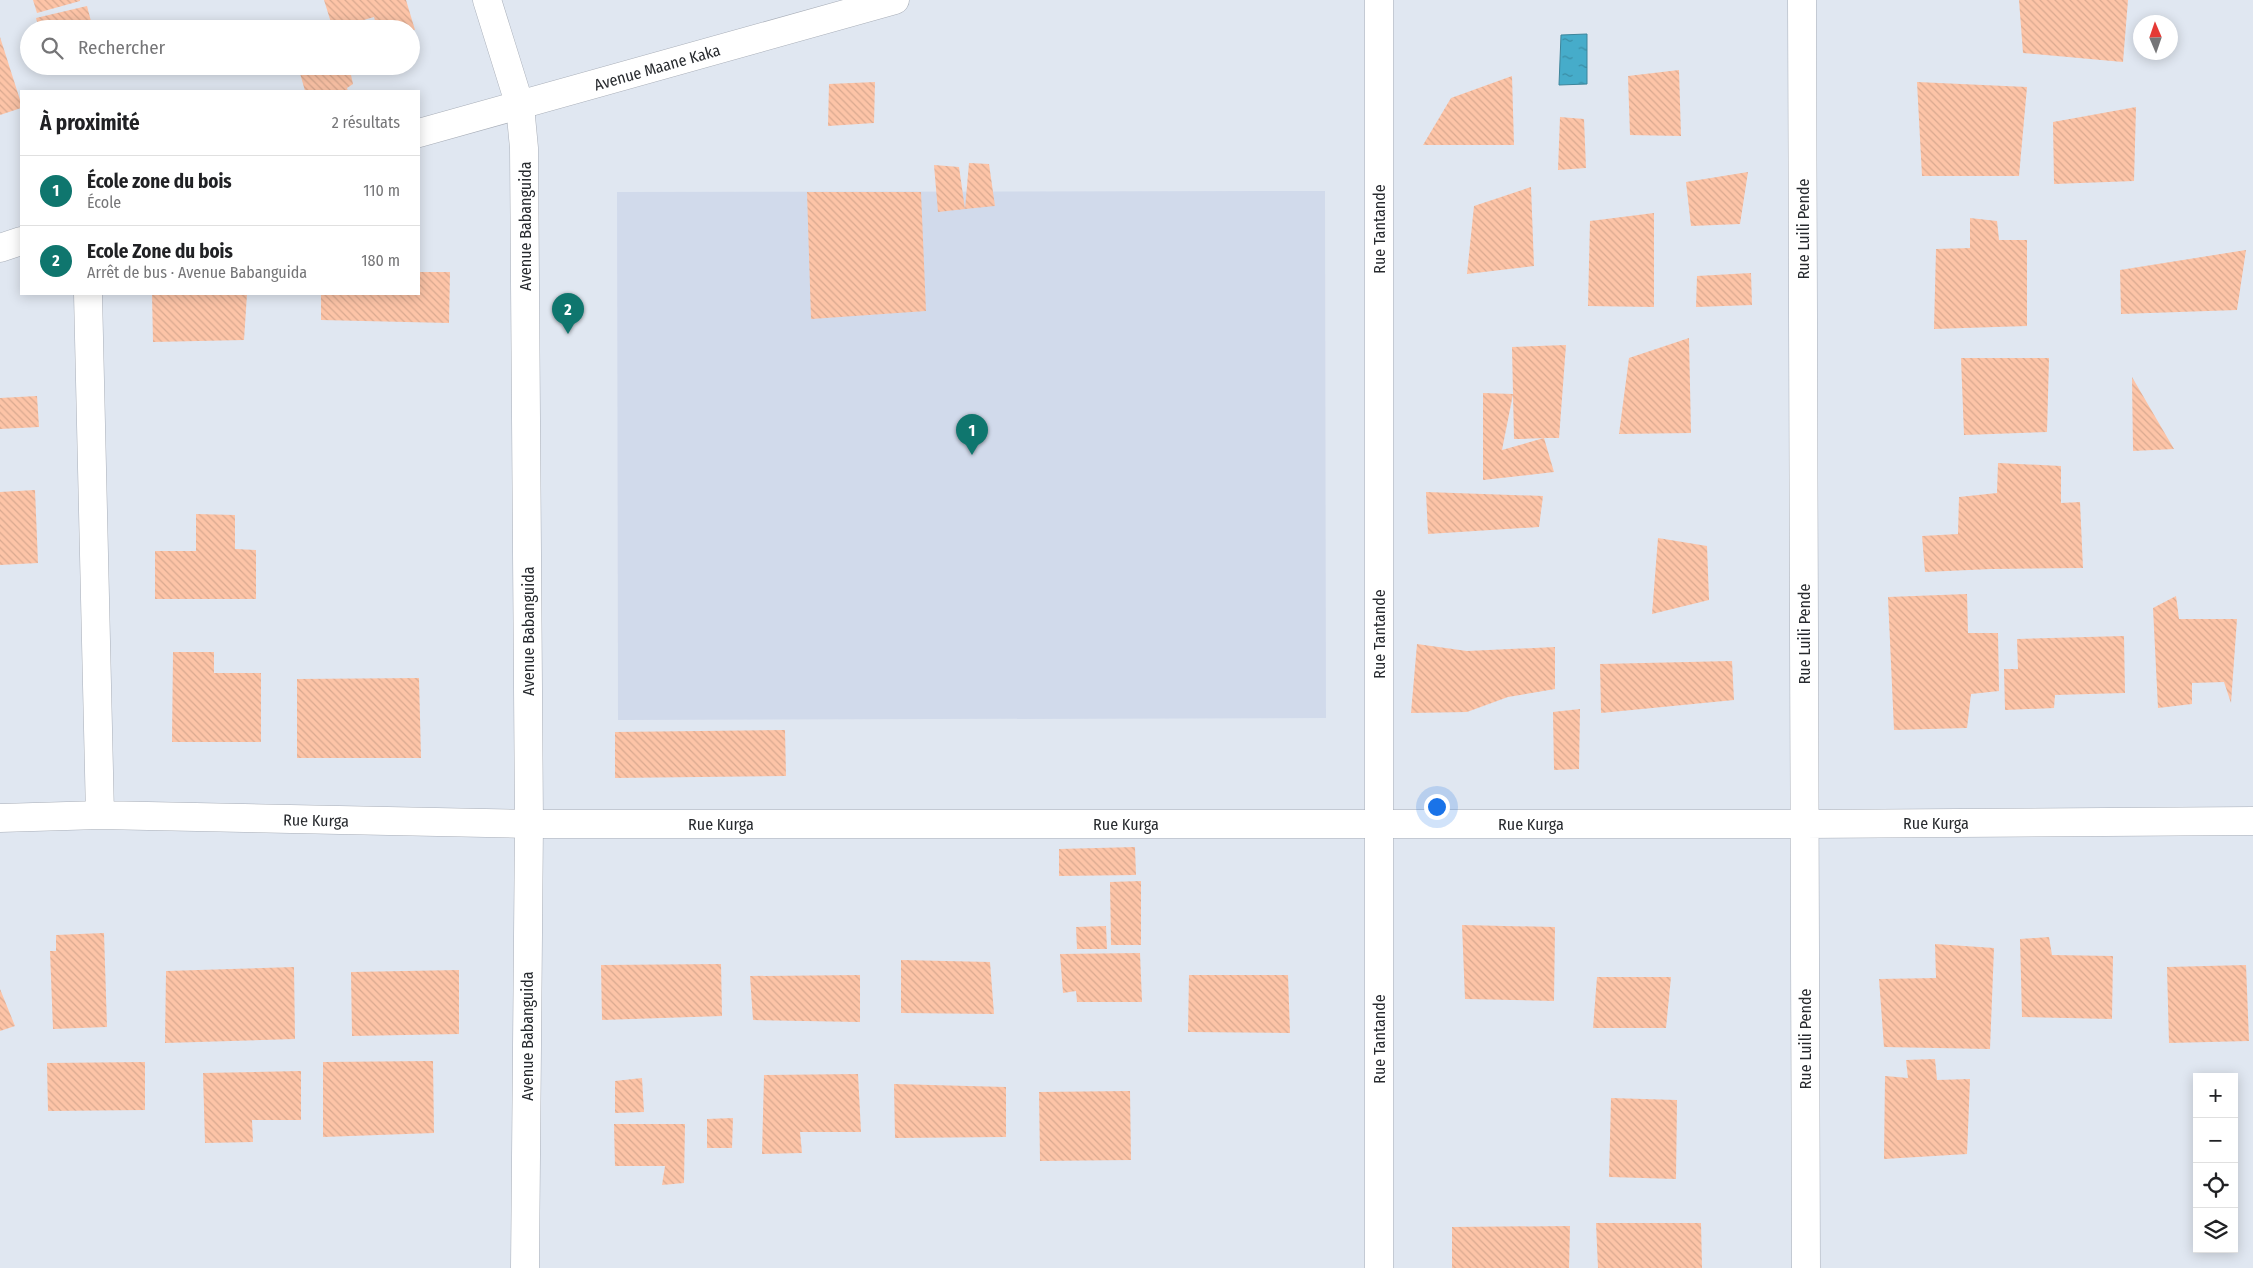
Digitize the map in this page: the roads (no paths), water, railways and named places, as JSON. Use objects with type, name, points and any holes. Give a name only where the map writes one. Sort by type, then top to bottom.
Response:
[{"type":"street","name":"Avenue Babanguida","points":[[487,0],[520,106],[524,148],[523,263],[527,331],[528,824],[525,1268]]},
{"type":"street","name":"Avenue Maane Kaka","points":[[420,133],[895,0]]},
{"type":"street","name":"Rue Tantande","points":[[1379,0],[1379,1268]]},
{"type":"street","name":"Rue Luili Pende","points":[[1802,0],[1806,1268]]},
{"type":"street","points":[[0,248],[20,241]]},
{"type":"street","points":[[88,295],[100,815]]},
{"type":"street","name":"Rue Kurga","points":[[0,818],[100,815],[528,824],[1805,824],[2253,821]]},
{"type":"water","points":[[1587,34],[1587,84],[1559,85],[1561,35]]},
{"type":"place","name":"Ecole Zone du bois","points":[[568,334]]},
{"type":"place","name":"École zone du bois","points":[[972,455]]}]
